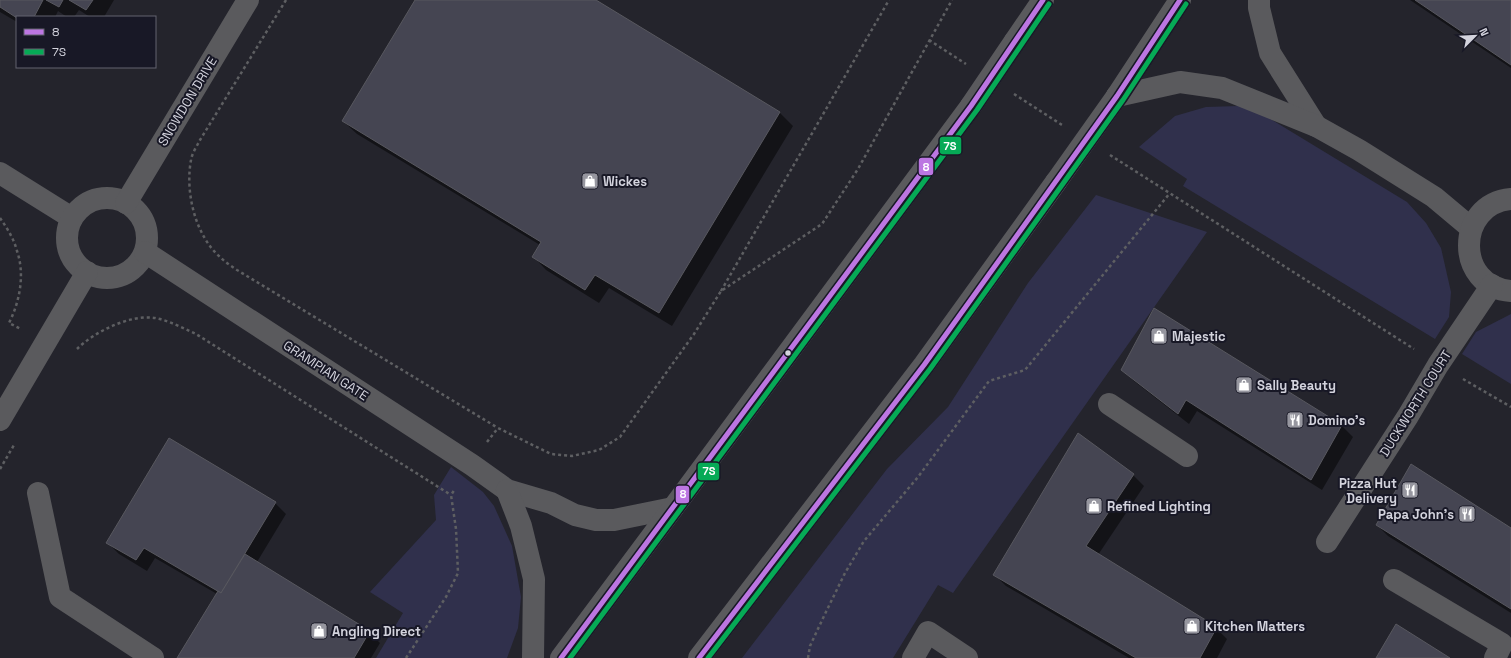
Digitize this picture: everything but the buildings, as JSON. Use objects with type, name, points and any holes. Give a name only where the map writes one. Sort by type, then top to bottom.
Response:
[{"type":"street","name":"SNOWDON DRIVE","points":[[126,203],[248,0]]},
{"type":"street","points":[[561,658],[970,106],[1043,0]]},
{"type":"street","points":[[699,658],[924,365],[1117,96],[1180,0]]},
{"type":"street","points":[[1259,0],[1259,8],[1270,53],[1316,126]]},
{"type":"street","points":[[1117,96],[1180,82],[1222,88],[1316,126],[1359,150],[1434,197],[1471,228]]},
{"type":"street","points":[[0,173],[72,218]]},
{"type":"street","points":[[102,198],[126,203],[140,215],[147,234],[145,252],[138,264],[130,272],[117,277],[104,278],[87,272],[75,262],[67,243],[68,229],[72,218],[79,210],[89,203],[102,198]]},
{"type":"street","points":[[1502,288],[1481,278],[1473,267],[1469,254],[1468,241],[1471,228],[1478,216],[1489,206],[1502,200],[1511,199]]},
{"type":"street","name":"GRAMPIAN GATE","points":[[145,252],[472,465],[507,490],[551,503],[575,515],[596,520],[614,520],[673,508]]},
{"type":"street","points":[[0,420],[87,272]]},
{"type":"street","name":"DUCKWORTH COURT","points":[[1327,542],[1408,416],[1438,364],[1502,288]]},
{"type":"street","points":[[1109,404],[1186,456]]},
{"type":"street","points":[[507,490],[521,526],[534,579],[533,658]]},
{"type":"street","points":[[38,493],[60,597],[153,658]]},
{"type":"street","points":[[1394,580],[1502,644],[1495,658]]},
{"type":"street","points":[[913,658],[928,632],[968,658]]},
{"type":"path","points":[[286,0],[200,140],[191,160],[191,205],[199,227],[209,244],[219,257],[237,270],[498,428],[551,454],[572,456],[599,450],[620,437],[694,334],[721,291],[889,0]]},
{"type":"path","points":[[721,291],[822,224],[858,169],[952,0]]},
{"type":"path","points":[[929,40],[969,66]]},
{"type":"path","points":[[1009,91],[1063,125]]},
{"type":"path","points":[[1110,155],[1438,364],[1511,407]]},
{"type":"path","points":[[808,658],[810,646],[845,573],[864,541],[918,478],[989,381],[1025,370],[1170,193]]},
{"type":"path","points":[[0,218],[18,251],[21,276],[19,298],[9,323],[70,356],[87,339],[127,320],[154,318],[174,324],[196,334],[451,495]]},
{"type":"path","points":[[406,658],[446,597],[458,574],[456,529],[451,495],[498,428]]},
{"type":"path","points":[[0,469],[15,444]]},
{"type":"shaded area","points":[[1239,106],[1262,114],[1407,202],[1426,223],[1441,248],[1451,292],[1449,317],[1435,339],[1183,186],[1187,179],[1139,147],[1175,116],[1206,107]]},
{"type":"shaded area","points":[[1096,195],[1207,232],[953,593],[938,585],[893,658],[742,658],[887,469],[948,407],[1028,283]]},
{"type":"shaded area","points":[[1511,314],[1511,384],[1462,354],[1476,332]]},
{"type":"shaded area","points":[[451,467],[483,492],[494,506],[512,546],[521,597],[518,628],[507,658],[376,658],[403,613],[370,592],[436,520],[434,495]]},
{"type":"transit line","name":"8","points":[[561,658],[971,106],[1043,0]]},
{"type":"transit line","name":"8","points":[[699,658],[924,365],[1117,96],[1180,0]]},
{"type":"transit line","name":"7S","points":[[570,658],[977,110],[1049,4]]},
{"type":"transit line","name":"7S","points":[[708,658],[930,369],[1123,100],[1186,4]]},
{"type":"place","name":"Wickes","points":[[590,181]]},
{"type":"place","name":"Majestic","points":[[1159,336]]},
{"type":"place","name":"Sally Beauty","points":[[1244,385]]},
{"type":"place","name":"Domino's","points":[[1295,420]]},
{"type":"place","name":"Pizza Hut Delivery","points":[[1410,490]]},
{"type":"place","name":"Refined Lighting","points":[[1094,506]]},
{"type":"place","name":"Papa John's","points":[[1467,514]]},
{"type":"place","name":"Kitchen Matters","points":[[1192,626]]},
{"type":"place","name":"Angling Direct","points":[[319,631]]}]
